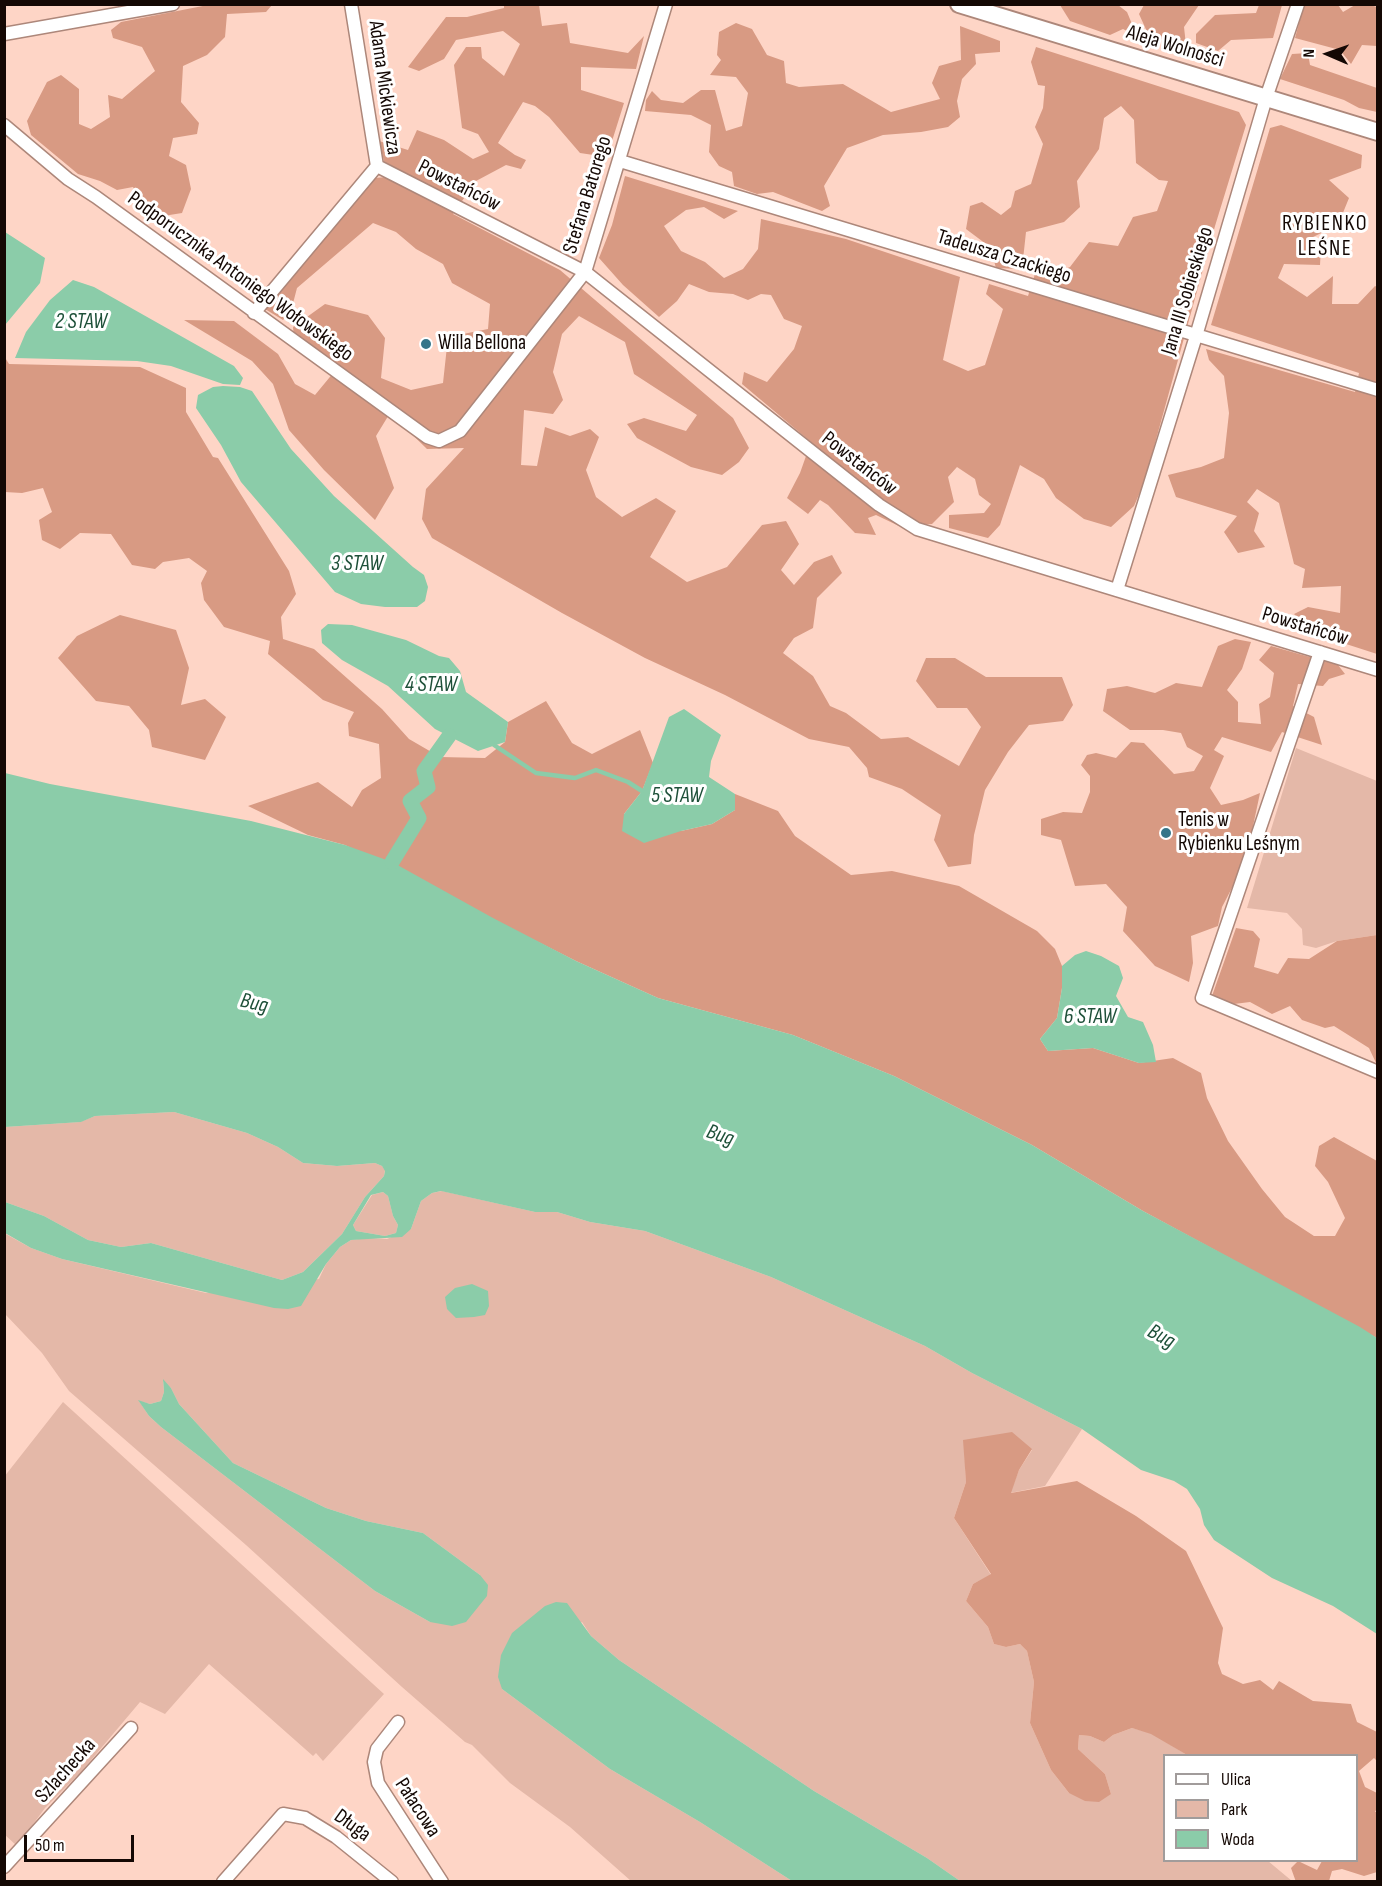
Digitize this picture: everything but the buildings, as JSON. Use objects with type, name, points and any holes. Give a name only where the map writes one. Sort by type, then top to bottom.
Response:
[{"type":"street","points":[[4,34],[173,4]]},
{"type":"street","name":"Adama Mickiewicza","points":[[254,313],[377,166],[351,4]]},
{"type":"street","name":"Stefana Batorego","points":[[460,431],[585,272],[666,4]]},
{"type":"street","name":"Aleja Wolności","points":[[959,4],[1377,132]]},
{"type":"street","name":"Jana III Sobieskiego","points":[[1117,590],[1196,336],[1266,98],[1298,4]]},
{"type":"street","name":"Podporucznika Antoniego Wołowskiego","points":[[4,125],[68,179],[96,196],[427,437],[439,441],[460,431]]},
{"type":"street","name":"Tadeusza Czackiego","points":[[620,161],[1377,390]]},
{"type":"street","name":"Powstańców","points":[[377,166],[585,272],[879,505],[917,529],[1377,670]]},
{"type":"street","points":[[1320,652],[1202,998],[1377,1072]]},
{"type":"street","name":"Pałacowa","points":[[398,1722],[377,1749],[374,1762],[378,1783],[442,1881]]},
{"type":"street","name":"Szlachecka","points":[[4,1867],[131,1728]]},
{"type":"street","name":"Długa","points":[[223,1881],[283,1814],[305,1818],[336,1837],[392,1881]]},
{"type":"green space","points":[[1296,748],[1377,781],[1377,935],[1337,941],[1316,948],[1303,945],[1302,929],[1287,913],[1247,908]]},
{"type":"green space","points":[[174,1112],[247,1133],[278,1147],[303,1163],[337,1166],[375,1163],[385,1170],[384,1176],[365,1197],[342,1234],[303,1272],[282,1280],[151,1243],[121,1247],[88,1240],[44,1216],[5,1202],[5,1127],[80,1122],[95,1116]]},
{"type":"green space","points":[[442,1191],[535,1212],[557,1212],[590,1222],[645,1231],[771,1277],[925,1346],[972,1373],[1082,1429],[1045,1486],[1010,1493],[1019,1470],[1032,1450],[964,1440],[966,1482],[954,1518],[991,1575],[973,1584],[966,1601],[988,1627],[994,1644],[1006,1647],[1020,1644],[1027,1651],[1034,1682],[1030,1723],[1051,1770],[1069,1793],[1111,1794],[1105,1774],[1078,1749],[1079,1735],[1090,1736],[1104,1742],[1113,1735],[1132,1728],[1151,1733],[1185,1754],[1163,1754],[1163,1862],[1269,1862],[1292,1881],[960,1881],[927,1858],[814,1791],[619,1660],[591,1636],[582,1622],[502,1689],[610,1769],[700,1822],[792,1881],[631,1881],[570,1827],[510,1783],[472,1745],[465,1742],[402,1687],[246,1545],[69,1391],[42,1353],[5,1314],[4,1233],[31,1248],[62,1259],[206,1293],[319,1279],[326,1264],[340,1247],[351,1240],[387,1239],[411,1229],[421,1201],[432,1193]],"holes":[[[163,1381],[171,1388],[179,1404],[233,1463],[326,1508],[366,1521],[423,1533],[480,1575],[430,1622],[375,1591],[161,1427],[149,1416],[139,1401],[150,1404],[161,1401],[164,1392]]]},
{"type":"green space","points":[[383,1192],[388,1196],[398,1225],[396,1233],[385,1236],[356,1231],[353,1225],[372,1195]]},
{"type":"green space","points":[[63,1402],[384,1694],[323,1761],[316,1753],[313,1756],[209,1664],[165,1714],[140,1702],[81,1772],[45,1808],[17,1846],[4,1834],[4,1477]]},
{"type":"shaded area","points":[[213,4],[272,5],[266,12],[227,14],[225,37],[207,55],[183,66],[181,102],[199,123],[197,134],[173,138],[169,156],[186,165],[191,189],[182,213],[157,217],[143,207],[133,187],[117,190],[100,181],[78,174],[31,135],[27,121],[47,82],[61,75],[79,89],[79,124],[91,129],[110,117],[108,95],[122,99],[155,71],[142,47],[113,38],[111,30],[121,22]]},
{"type":"shaded area","points":[[504,5],[539,5],[542,26],[567,23],[570,43],[628,53],[644,36],[636,69],[581,67],[581,90],[624,103],[607,157],[580,153],[549,117],[535,106],[523,102],[498,143],[526,160],[521,169],[506,165],[476,181],[453,214],[560,270],[733,418],[749,448],[739,462],[722,475],[691,467],[637,438],[627,424],[644,418],[686,431],[697,415],[634,374],[625,342],[579,316],[562,334],[553,372],[563,400],[553,414],[524,410],[521,465],[537,466],[545,427],[570,436],[590,429],[599,437],[586,470],[596,497],[622,517],[656,498],[676,511],[650,557],[687,582],[727,567],[762,525],[786,521],[799,544],[781,570],[794,585],[814,562],[832,555],[842,573],[817,598],[813,628],[794,638],[783,653],[813,676],[830,706],[846,713],[881,739],[908,737],[959,766],[981,727],[967,708],[937,708],[916,681],[926,658],[955,658],[986,677],[1062,677],[1073,705],[1063,721],[1029,725],[1008,752],[985,790],[974,835],[971,864],[948,867],[934,840],[941,815],[902,789],[869,777],[867,768],[849,747],[809,739],[725,695],[645,658],[432,538],[422,519],[426,489],[464,448],[427,449],[390,413],[376,436],[394,488],[375,520],[324,470],[289,430],[273,384],[252,361],[184,320],[234,321],[278,354],[295,384],[315,395],[334,372],[294,339],[293,327],[325,304],[368,315],[385,338],[381,378],[411,390],[443,383],[448,337],[488,329],[490,304],[452,283],[443,264],[416,249],[396,232],[373,223],[297,288],[291,311],[283,320],[265,309],[374,178],[388,177],[379,141],[408,150],[417,130],[444,140],[473,159],[489,152],[478,134],[462,128],[454,65],[466,47],[481,47],[482,58],[504,76],[520,44],[503,31],[456,40],[444,59],[419,71],[408,67],[446,17],[467,17],[504,8]]},
{"type":"shaded area","points":[[1060,5],[1118,5],[1127,12],[1137,36],[1123,29],[1110,35],[1070,21]]},
{"type":"shaded area","points":[[1144,5],[1199,5],[1184,27],[1186,45],[1149,36],[1139,14]]},
{"type":"shaded area","points":[[1259,5],[1282,5],[1273,38],[1231,40],[1218,51],[1196,43],[1196,34],[1215,15],[1256,13]]},
{"type":"shaded area","points":[[1304,5],[1338,5],[1343,12],[1355,5],[1377,7],[1377,46],[1362,45],[1351,64],[1340,50],[1295,38]]},
{"type":"shaded area","points":[[736,23],[752,29],[767,55],[784,61],[786,83],[799,87],[843,84],[891,112],[940,99],[932,83],[939,66],[961,60],[960,26],[1000,41],[1000,52],[975,54],[976,64],[962,79],[957,101],[960,117],[948,127],[883,135],[847,148],[824,186],[830,206],[822,211],[773,192],[757,194],[734,186],[732,172],[719,166],[709,152],[711,125],[691,115],[645,111],[646,100],[652,91],[661,100],[683,103],[701,90],[715,90],[726,131],[742,126],[748,93],[736,77],[710,75],[721,60],[717,55],[719,32]]},
{"type":"shaded area","points":[[1036,47],[1239,112],[1246,125],[1215,226],[1144,483],[1134,506],[1111,527],[1084,519],[1056,498],[1044,479],[1020,465],[1000,525],[988,538],[949,528],[949,515],[984,513],[991,504],[979,495],[975,479],[957,467],[948,477],[954,502],[932,524],[899,526],[876,515],[868,518],[876,535],[855,533],[828,505],[820,500],[808,514],[787,498],[800,473],[811,442],[742,384],[744,372],[767,382],[794,349],[802,326],[784,319],[771,295],[761,294],[748,300],[733,294],[709,292],[689,284],[677,301],[659,317],[623,285],[599,258],[612,225],[625,176],[738,211],[724,219],[704,207],[686,210],[664,226],[681,251],[705,262],[724,278],[743,269],[758,249],[761,219],[846,239],[960,277],[943,360],[968,371],[985,365],[1003,309],[986,294],[989,284],[1028,296],[1035,274],[1055,273],[1070,267],[1089,242],[1118,246],[1133,217],[1157,211],[1168,181],[1159,180],[1136,163],[1134,120],[1121,106],[1104,118],[1099,149],[1077,181],[1080,207],[1064,222],[1026,232],[1022,269],[996,268],[990,247],[966,229],[970,206],[982,202],[1001,215],[1011,207],[1015,191],[1031,184],[1043,144],[1035,127],[1043,108],[1045,86],[1038,85],[1031,62]]},
{"type":"shaded area","points":[[1308,53],[1310,65],[1377,88],[1377,112],[1359,108],[1344,100],[1280,79],[1292,54]]},
{"type":"shaded area","points":[[1281,125],[1362,155],[1361,168],[1329,180],[1349,198],[1338,225],[1313,237],[1321,247],[1320,265],[1284,264],[1278,278],[1307,297],[1333,276],[1332,304],[1358,304],[1375,286],[1377,287],[1377,654],[1312,633],[1294,614],[1308,607],[1340,613],[1341,586],[1302,588],[1305,569],[1294,564],[1279,503],[1257,489],[1247,502],[1259,513],[1254,531],[1265,547],[1238,553],[1224,532],[1237,516],[1176,497],[1168,475],[1201,467],[1224,458],[1229,413],[1224,376],[1209,360],[1206,349],[1355,392],[1359,373],[1211,325],[1270,128]]},
{"type":"shaded area","points":[[4,356],[9,364],[140,367],[186,388],[186,412],[213,457],[218,458],[289,571],[296,594],[281,617],[283,639],[314,649],[382,709],[409,739],[440,757],[485,758],[505,742],[508,722],[546,701],[572,743],[592,754],[640,730],[653,763],[642,791],[624,814],[681,831],[712,824],[735,810],[735,794],[778,811],[795,836],[851,875],[892,871],[959,886],[1037,931],[1055,949],[1062,966],[1062,988],[1057,1018],[1040,1039],[1048,1051],[1093,1048],[1139,1063],[1173,1058],[1201,1073],[1207,1098],[1228,1141],[1285,1217],[1314,1236],[1335,1236],[1345,1218],[1328,1182],[1315,1166],[1319,1146],[1334,1137],[1377,1161],[1377,1338],[1143,1211],[1032,1145],[894,1076],[793,1035],[658,998],[576,961],[345,845],[308,835],[248,806],[318,782],[352,807],[362,790],[381,778],[379,744],[349,736],[348,723],[354,712],[323,700],[268,654],[270,641],[224,627],[204,600],[201,583],[207,571],[189,558],[163,562],[155,569],[132,565],[111,534],[80,533],[60,549],[42,540],[39,520],[52,512],[43,488],[22,493],[5,492]]},
{"type":"shaded area","points":[[120,615],[176,630],[189,668],[181,705],[205,699],[226,717],[205,760],[152,747],[149,730],[129,706],[96,701],[58,658],[77,636]]},
{"type":"shaded area","points":[[1235,639],[1251,642],[1242,669],[1227,690],[1238,702],[1238,722],[1261,724],[1259,704],[1270,697],[1274,673],[1259,660],[1271,646],[1338,665],[1345,674],[1329,679],[1323,686],[1298,684],[1293,706],[1314,717],[1322,745],[1282,732],[1271,752],[1222,737],[1214,750],[1224,756],[1210,788],[1221,805],[1260,793],[1252,831],[1234,884],[1222,907],[1218,926],[1191,936],[1193,963],[1189,982],[1155,966],[1123,931],[1127,907],[1106,884],[1075,886],[1061,840],[1041,835],[1041,819],[1063,812],[1082,813],[1090,792],[1090,776],[1081,765],[1087,755],[1096,753],[1116,758],[1131,742],[1144,743],[1174,774],[1194,771],[1203,756],[1187,747],[1181,733],[1163,730],[1130,730],[1103,711],[1107,689],[1127,686],[1155,693],[1176,683],[1202,687],[1218,646]]},
{"type":"shaded area","points":[[1236,928],[1253,931],[1260,939],[1254,967],[1278,974],[1288,958],[1309,959],[1337,941],[1377,935],[1377,1065],[1369,1048],[1334,1026],[1325,1028],[1302,1020],[1290,1006],[1272,1014],[1250,1002],[1234,1004],[1212,996]]},
{"type":"shaded area","points":[[1012,1432],[1032,1449],[1019,1470],[1011,1493],[1077,1481],[1136,1516],[1186,1551],[1223,1628],[1218,1663],[1222,1674],[1243,1684],[1260,1680],[1273,1690],[1279,1681],[1313,1701],[1351,1704],[1357,1722],[1377,1732],[1377,1761],[1374,1758],[1359,1771],[1365,1787],[1377,1793],[1375,1812],[1378,1812],[1377,1872],[1364,1876],[1342,1869],[1332,1871],[1329,1881],[1296,1882],[1291,1868],[1297,1862],[1317,1870],[1321,1862],[1358,1862],[1358,1754],[1185,1754],[1151,1734],[1132,1728],[1113,1735],[1104,1742],[1090,1736],[1079,1735],[1078,1749],[1105,1774],[1111,1794],[1099,1802],[1085,1801],[1069,1793],[1051,1770],[1030,1723],[1034,1682],[1027,1651],[1020,1644],[1006,1647],[994,1644],[988,1627],[966,1601],[973,1584],[991,1574],[954,1518],[966,1482],[963,1440]]},
{"type":"water","points":[[5,232],[45,258],[40,283],[5,325]]},
{"type":"water","name":"2 STAW","points":[[73,280],[94,287],[234,366],[243,378],[240,385],[223,384],[171,366],[137,361],[15,358],[26,332],[50,300]]},
{"type":"water","name":"3 STAW","points":[[213,387],[240,387],[252,391],[291,449],[334,496],[424,575],[428,587],[425,601],[417,607],[385,607],[361,604],[335,592],[241,482],[221,445],[196,408],[198,395]]},
{"type":"water","name":"4 STAW","points":[[328,624],[352,625],[406,640],[439,656],[449,658],[460,671],[466,692],[508,722],[505,742],[478,751],[435,729],[388,686],[342,660],[322,643],[321,630]]},
{"type":"water","name":"5 STAW","points":[[684,709],[721,735],[711,761],[709,777],[735,794],[735,810],[712,824],[644,843],[622,831],[624,814],[642,791],[669,717]]},
{"type":"water","name":"Bug","points":[[5,773],[50,784],[251,821],[345,845],[392,862],[576,961],[658,998],[793,1035],[894,1076],[1032,1145],[1143,1211],[1377,1338],[1377,1634],[1333,1606],[1272,1578],[1214,1540],[1204,1525],[1200,1509],[1187,1489],[1174,1481],[1141,1470],[1082,1429],[972,1373],[925,1346],[771,1277],[645,1231],[590,1222],[557,1212],[535,1212],[441,1191],[432,1193],[421,1201],[411,1229],[402,1237],[351,1240],[340,1247],[326,1264],[301,1306],[288,1309],[274,1308],[62,1259],[31,1248],[5,1233],[5,1202],[44,1216],[88,1240],[121,1247],[151,1243],[282,1280],[303,1272],[342,1234],[365,1197],[384,1176],[385,1171],[382,1166],[375,1163],[337,1166],[303,1163],[278,1147],[247,1133],[174,1112],[95,1116],[81,1122],[5,1127]],"holes":[[[383,1192],[388,1196],[398,1225],[396,1233],[385,1236],[356,1231],[353,1225],[371,1195]]]},
{"type":"water","name":"6 STAW","points":[[1086,951],[1119,966],[1123,978],[1116,996],[1128,1017],[1143,1022],[1153,1045],[1156,1062],[1139,1063],[1093,1048],[1048,1051],[1040,1039],[1057,1018],[1062,988],[1062,966],[1075,955]]},
{"type":"water","points":[[472,1284],[488,1291],[489,1306],[485,1315],[456,1318],[447,1309],[445,1297],[455,1288]]},
{"type":"water","points":[[163,1379],[171,1388],[179,1404],[233,1463],[326,1508],[366,1521],[423,1533],[480,1575],[488,1585],[487,1596],[466,1622],[452,1626],[430,1622],[375,1591],[149,1416],[138,1400],[150,1404],[161,1401],[164,1392]]},
{"type":"water","points":[[556,1602],[567,1603],[591,1636],[619,1660],[814,1791],[927,1858],[960,1881],[792,1881],[700,1822],[610,1769],[502,1689],[498,1677],[501,1655],[512,1633],[545,1606]]},
{"type":"waterway","points":[[392,862],[419,818],[410,801],[428,787],[424,771],[449,736]]},
{"type":"waterway","points":[[494,745],[536,773],[575,778],[596,770],[628,782],[642,791]]},
{"type":"place","name":"Willa Bellona","points":[[426,344]]},
{"type":"place","name":"Tenis w Rybienku Leśnym","points":[[1166,833]]},
{"type":"district","name":"RYBIENKO LEŚNE","points":[[1325,236]]}]
